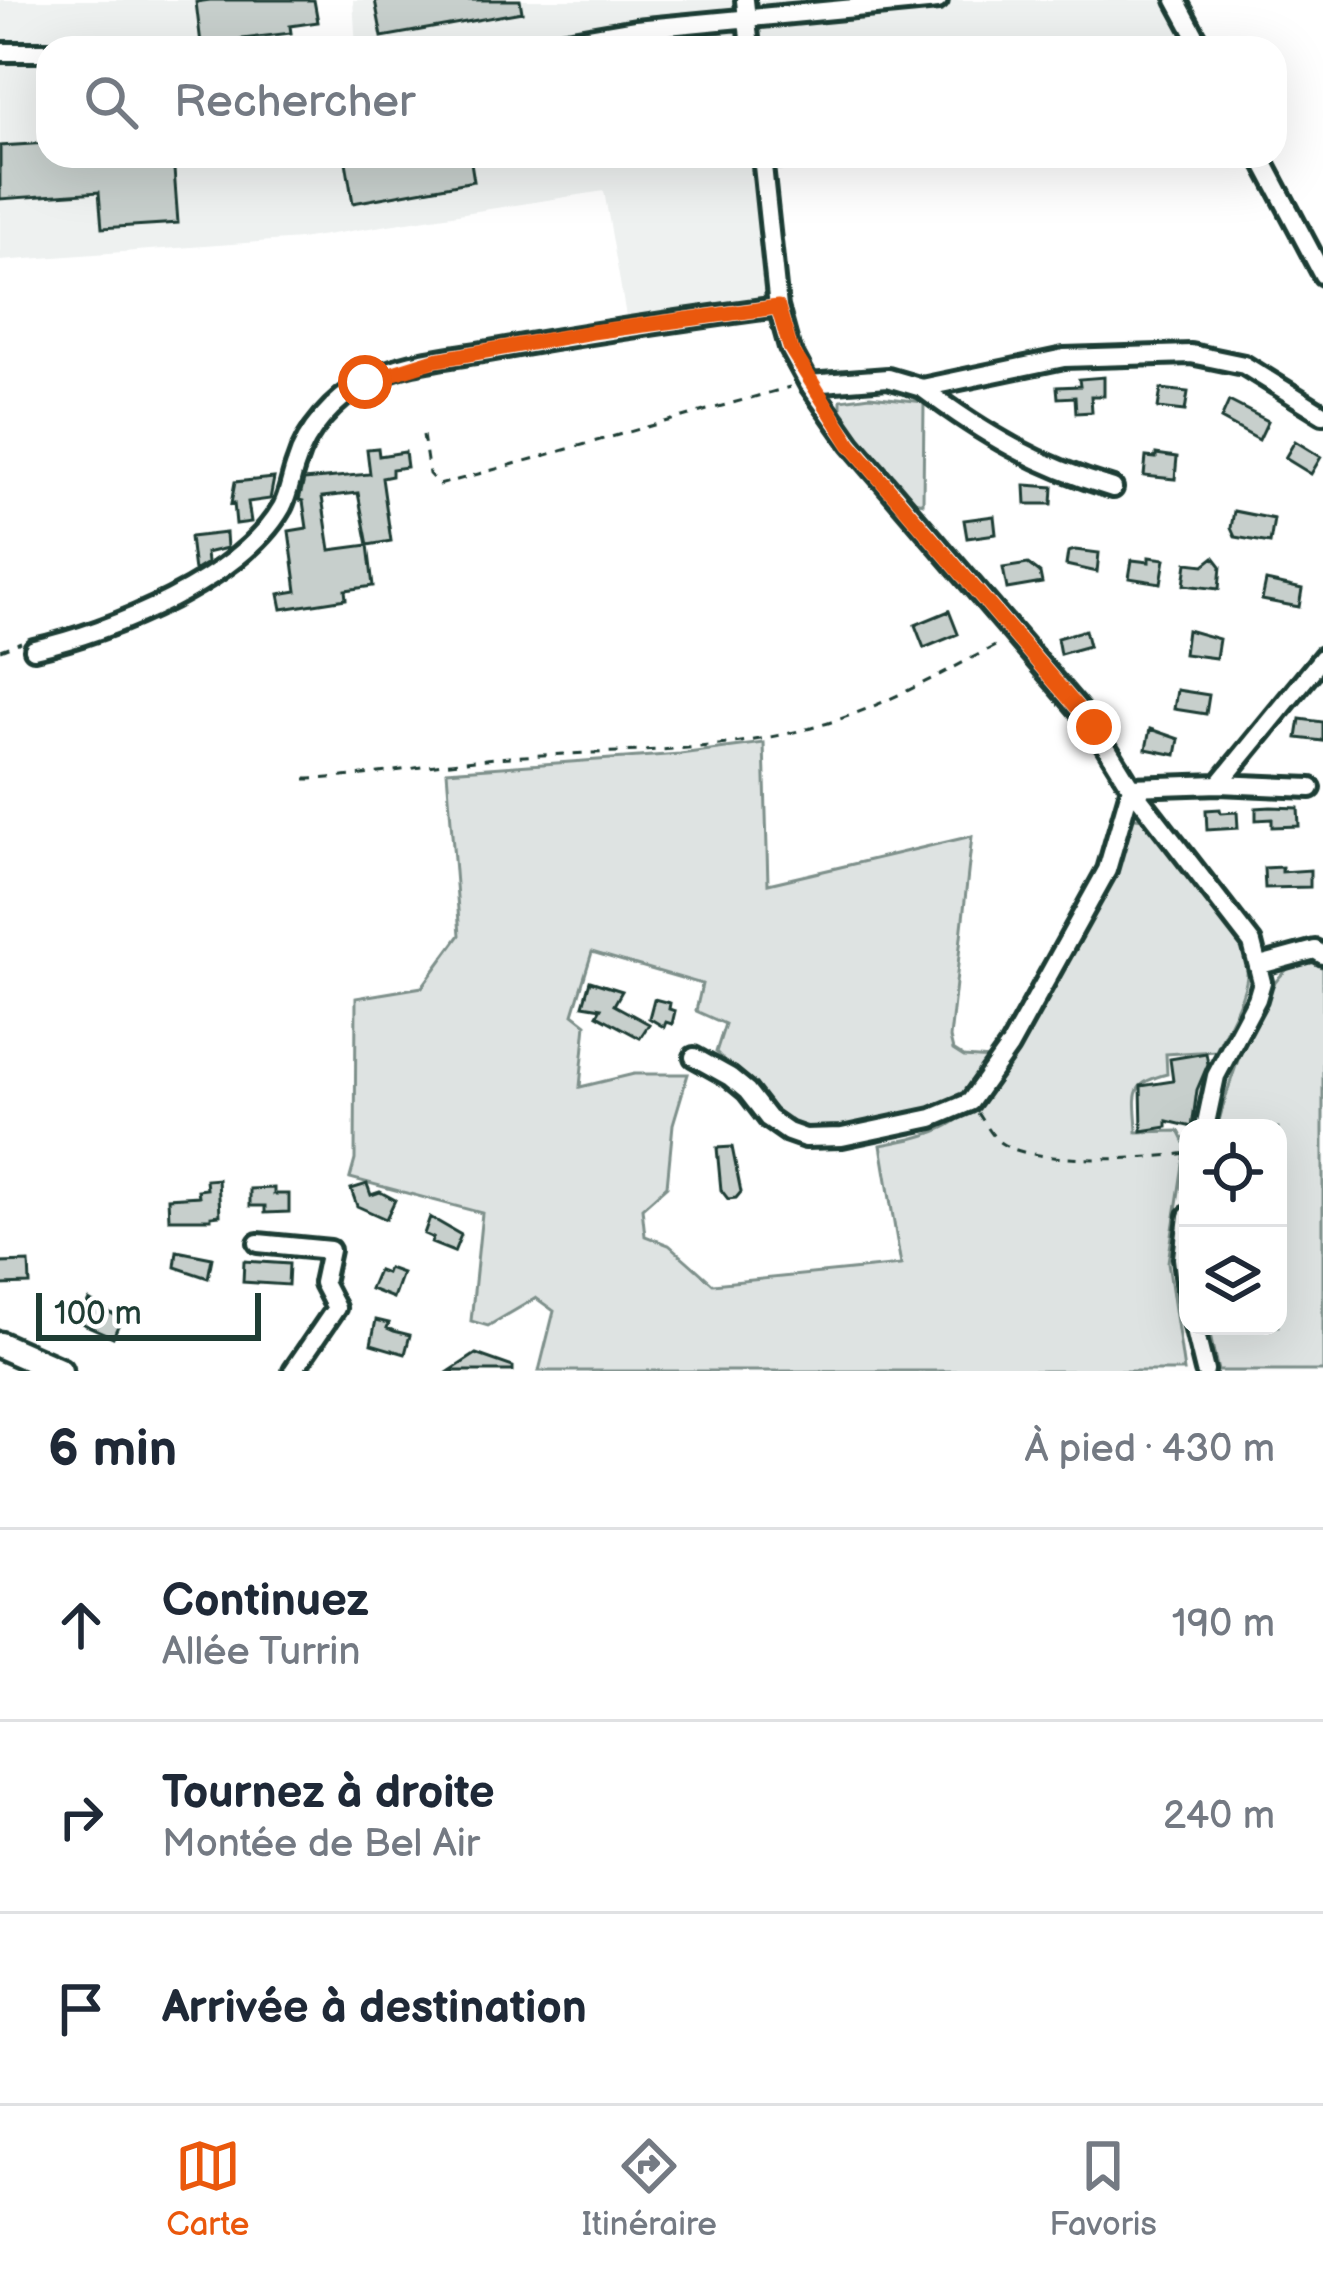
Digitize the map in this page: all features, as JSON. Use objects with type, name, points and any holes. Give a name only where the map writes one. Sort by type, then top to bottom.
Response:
[{"type":"main road","points":[[0,1345],[59,1371]]},
{"type":"street","points":[[595,36],[746,9],[938,0]]},
{"type":"street","points":[[1176,0],[1195,36]]},
{"type":"street","points":[[0,52],[36,52]]},
{"type":"street","points":[[762,168],[778,307],[790,347],[809,383],[850,444],[1094,727],[1130,788],[1252,943],[1262,982],[1216,1076],[1206,1119]]},
{"type":"street","points":[[1266,168],[1323,275]]},
{"type":"street","points":[[34,649],[91,636],[127,619],[180,593],[253,545],[284,505],[305,438],[365,382],[435,360],[592,332],[778,307]]},
{"type":"street","points":[[922,388],[1064,358],[1191,354],[1244,365],[1323,414]]},
{"type":"street","points":[[809,383],[888,378],[922,388],[969,423],[1058,472],[1113,488]]},
{"type":"street","points":[[1219,784],[1323,657]]},
{"type":"street","points":[[1130,788],[1219,784],[1311,788]]},
{"type":"street","points":[[694,1057],[730,1077],[768,1118],[806,1138],[842,1137],[932,1118],[970,1102],[1009,1047],[1107,870],[1130,788]]},
{"type":"street","points":[[1260,965],[1315,950],[1323,955]]},
{"type":"street","points":[[258,1243],[330,1250],[323,1283],[336,1308],[292,1371]]},
{"type":"street","points":[[1196,1335],[1205,1371]]},
{"type":"path","points":[[423,435],[429,474],[440,485],[809,383]]},
{"type":"path","points":[[305,779],[355,779],[495,758],[664,750],[793,733],[882,705],[1013,636]]},
{"type":"path","points":[[970,1102],[1001,1143],[1043,1155],[1139,1161],[1179,1154]]},
{"type":"shaded area","points":[[0,0],[194,0],[198,36],[36,36],[36,168],[811,168],[774,172],[787,296],[627,322],[604,191],[300,239],[0,261]]},
{"type":"shaded area","points":[[353,0],[1169,0],[1188,36],[355,36]]},
{"type":"shaded area","points":[[870,396],[924,402],[923,503],[909,500],[841,413],[841,400]]},
{"type":"shaded area","points":[[764,743],[768,884],[972,836],[950,1038],[953,1050],[964,1057],[992,1059],[966,1093],[941,1107],[873,1124],[805,1127],[770,1108],[716,1052],[725,1024],[696,1011],[702,984],[592,952],[573,1014],[586,1024],[580,1087],[634,1074],[688,1074],[673,1124],[667,1186],[642,1208],[645,1236],[669,1245],[713,1284],[901,1265],[881,1145],[948,1126],[986,1094],[1125,817],[1144,819],[1211,896],[1239,941],[1246,963],[1244,991],[1216,1051],[1166,1054],[1167,1074],[1145,1082],[1137,1093],[1137,1132],[1179,1131],[1179,1190],[1168,1262],[1184,1371],[539,1371],[554,1311],[536,1298],[488,1326],[471,1321],[482,1213],[350,1178],[355,1160],[356,998],[422,987],[460,935],[447,771]]},
{"type":"shaded area","points":[[1310,961],[1323,968],[1323,1371],[1218,1371],[1210,1335],[1287,1335],[1287,1119],[1220,1119],[1267,994],[1298,963]]},
{"type":"building","points":[[314,0],[318,22],[266,36],[200,36],[196,2]]},
{"type":"building","points":[[375,0],[520,0],[522,12],[382,36]]},
{"type":"building","points":[[36,144],[36,168],[174,168],[178,223],[102,228],[99,192],[0,199],[0,146]]},
{"type":"building","points":[[347,168],[472,168],[474,181],[353,203]]},
{"type":"building","points":[[1104,377],[1104,396],[1091,396],[1092,412],[1076,413],[1075,397],[1058,398],[1057,387],[1080,386],[1079,379]]},
{"type":"building","points":[[1161,389],[1188,392],[1185,411],[1158,408]]},
{"type":"building","points":[[1229,401],[1268,421],[1259,440],[1221,419]]},
{"type":"building","points":[[1295,441],[1321,457],[1311,474],[1285,458]]},
{"type":"building","points":[[378,448],[379,456],[405,452],[407,467],[392,469],[392,476],[382,478],[391,541],[368,545],[373,586],[345,590],[346,599],[282,609],[279,594],[297,591],[289,531],[307,528],[299,500],[304,480],[370,474],[367,449]],"holes":[[[358,493],[368,545],[330,550],[322,497]]]},
{"type":"building","points":[[1156,454],[1177,457],[1175,479],[1144,476],[1146,457],[1156,458]]},
{"type":"building","points":[[274,478],[270,499],[248,502],[251,522],[236,524],[231,504],[235,482]]},
{"type":"building","points":[[1025,485],[1053,487],[1052,504],[1026,504]]},
{"type":"building","points":[[1234,511],[1274,519],[1270,543],[1235,537],[1231,528]]},
{"type":"building","points":[[994,516],[996,534],[967,538],[964,520]]},
{"type":"building","points":[[226,533],[227,548],[206,553],[207,563],[194,571],[190,537]]},
{"type":"building","points":[[1068,552],[1099,553],[1097,572],[1066,565]]},
{"type":"building","points":[[1149,557],[1165,559],[1161,583],[1129,578],[1132,560],[1149,562]]},
{"type":"building","points":[[1214,557],[1221,566],[1219,589],[1184,585],[1187,563],[1204,565]]},
{"type":"building","points":[[1028,564],[1040,573],[1042,583],[1007,589],[1003,568]]},
{"type":"building","points":[[1266,581],[1302,589],[1299,607],[1262,600]]},
{"type":"building","points":[[949,611],[958,634],[924,648],[915,625]]},
{"type":"building","points":[[1085,630],[1089,646],[1060,654],[1057,638]]},
{"type":"building","points":[[1187,630],[1219,639],[1216,658],[1184,654]]},
{"type":"building","points":[[1177,690],[1209,695],[1206,714],[1174,709]]},
{"type":"building","points":[[1300,719],[1323,722],[1323,741],[1297,738]]},
{"type":"building","points":[[1150,729],[1179,739],[1176,755],[1146,749]]},
{"type":"building","points":[[1256,808],[1298,808],[1299,826],[1272,827],[1272,819],[1256,820]]},
{"type":"building","points":[[1220,809],[1221,813],[1237,812],[1238,828],[1207,830],[1206,810]]},
{"type":"building","points":[[1282,867],[1282,872],[1310,870],[1310,887],[1265,888],[1264,868]]},
{"type":"building","points":[[590,981],[622,991],[614,1005],[649,1024],[640,1038],[597,1015],[601,1008],[583,1005]]},
{"type":"building","points":[[654,999],[670,1003],[669,1009],[675,1011],[672,1024],[666,1022],[664,1027],[649,1018]]},
{"type":"building","points":[[1206,1053],[1208,1064],[1197,1090],[1193,1119],[1179,1119],[1179,1124],[1167,1121],[1167,1127],[1142,1131],[1141,1086],[1173,1081],[1170,1059]]},
{"type":"building","points":[[732,1147],[741,1192],[728,1199],[721,1190],[717,1148]]},
{"type":"building","points":[[218,1179],[220,1215],[169,1219],[168,1198],[199,1196],[198,1190],[207,1189],[206,1180]]},
{"type":"building","points":[[367,1184],[371,1195],[380,1192],[395,1200],[386,1219],[357,1206],[351,1189]]},
{"type":"building","points":[[274,1188],[274,1194],[289,1194],[289,1212],[265,1213],[265,1206],[250,1206],[250,1189]]},
{"type":"building","points":[[430,1217],[461,1235],[454,1252],[431,1243],[433,1238],[424,1234]]},
{"type":"building","points":[[177,1251],[212,1258],[208,1278],[175,1267]]},
{"type":"building","points":[[244,1261],[289,1264],[288,1285],[243,1282]]},
{"type":"building","points":[[29,1262],[30,1284],[0,1285],[0,1263]]},
{"type":"building","points":[[388,1268],[402,1273],[393,1298],[370,1289],[378,1270],[386,1273]]},
{"type":"building","points":[[89,1300],[121,1319],[113,1337],[79,1322]]},
{"type":"building","points":[[376,1320],[410,1335],[405,1354],[371,1344]]},
{"type":"building","points":[[476,1354],[513,1367],[513,1371],[450,1371]]},
{"type":"route","points":[[365,382],[435,360],[592,332],[778,307],[790,347],[850,444],[1094,727]]}]
